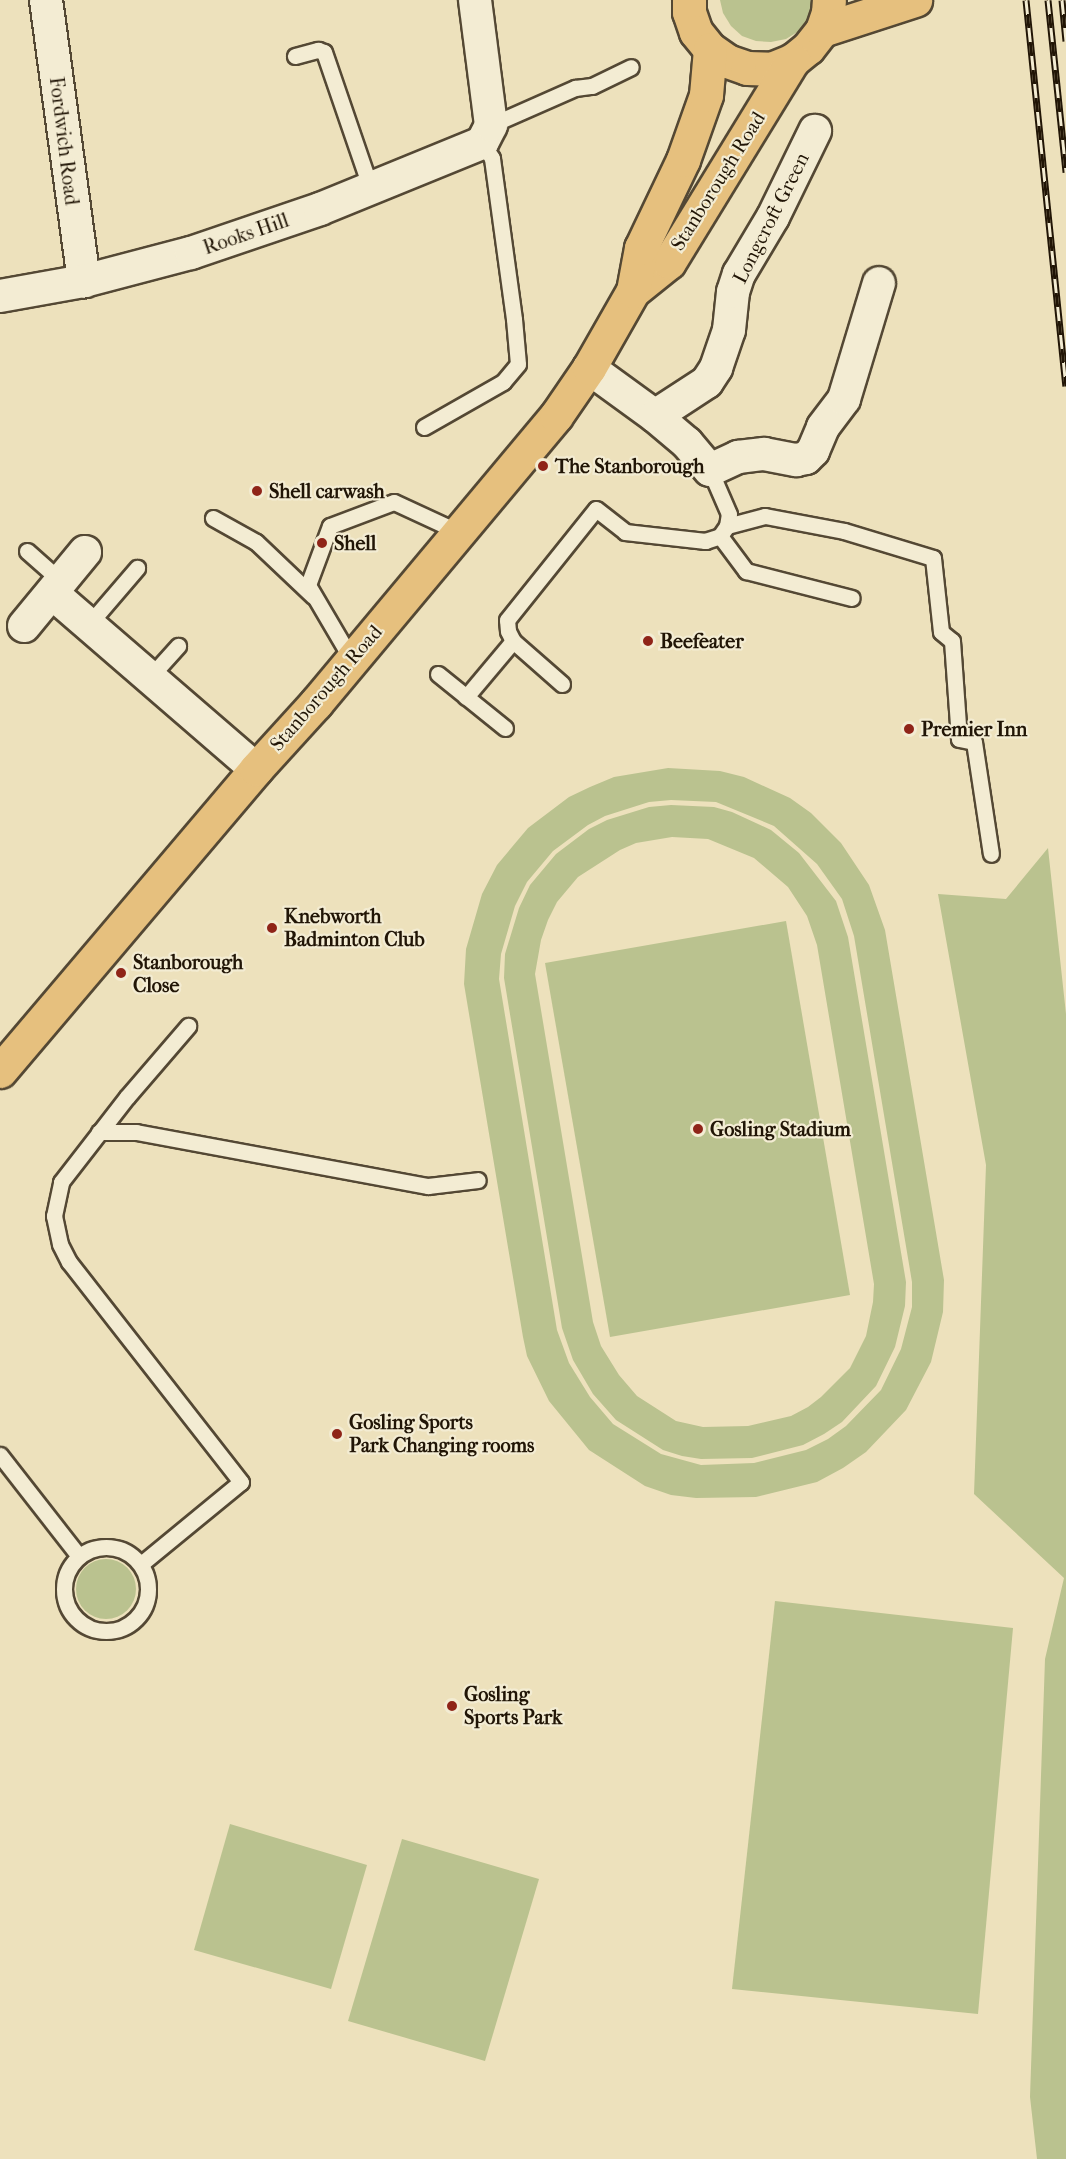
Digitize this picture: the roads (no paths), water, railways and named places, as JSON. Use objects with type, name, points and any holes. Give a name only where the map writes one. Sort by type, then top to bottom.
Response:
[{"type":"main road","points":[[688,0],[689,12],[696,32],[710,49],[727,61],[747,68],[771,69],[793,60],[808,48],[825,15],[915,0]]},
{"type":"main road","name":"Stanborough Road","points":[[0,1071],[256,769],[352,660],[556,416],[589,368],[633,291],[641,248],[683,160],[705,95],[710,49]]},
{"type":"main road","name":"Stanborough Road","points":[[633,291],[669,262],[793,60]]},
{"type":"street","name":"Fordwich Road","points":[[46,0],[84,281]]},
{"type":"street","points":[[475,0],[487,134]]},
{"type":"street","name":"Longcroft Green","points":[[655,416],[707,382],[716,368],[729,330],[733,292],[739,274],[773,217],[815,131]]},
{"type":"street","name":"Rooks Hill","points":[[0,296],[84,281],[191,253],[371,189],[487,134]]},
{"type":"street","points":[[589,368],[655,416],[687,443],[710,470],[738,457],[764,454],[796,460],[806,458],[813,451],[823,427],[844,399],[879,283]]},
{"type":"street","points":[[24,626],[85,552]]},
{"type":"street","points":[[56,587],[89,624],[256,769]]},
{"type":"lane","points":[[295,56],[318,50],[324,52],[371,189]]},
{"type":"lane","points":[[424,427],[503,382],[518,364],[514,319],[487,134],[575,88],[592,86],[631,67]]},
{"type":"lane","points":[[710,470],[729,514],[723,531],[746,571],[852,598]]},
{"type":"lane","points":[[352,660],[308,585],[330,526],[394,502],[459,532]]},
{"type":"lane","points":[[562,684],[513,641],[507,620],[596,509],[625,532],[705,541],[723,531],[765,516],[844,531],[933,558],[941,632],[952,641],[959,739],[974,742],[991,854]]},
{"type":"lane","points":[[213,518],[256,542],[317,600]]},
{"type":"lane","points":[[27,550],[56,587]]},
{"type":"lane","points":[[89,624],[137,568]]},
{"type":"lane","points":[[466,697],[513,641]]},
{"type":"lane","points":[[150,677],[178,646]]},
{"type":"lane","points":[[438,674],[505,728]]},
{"type":"lane","points":[[141,1564],[241,1482],[69,1262],[60,1244],[54,1216],[61,1182],[99,1132],[188,1026]]},
{"type":"lane","points":[[99,1132],[136,1132],[428,1186],[478,1180]]},
{"type":"lane","points":[[0,1455],[79,1556]]},
{"type":"lane","points":[[100,1547],[112,1547],[123,1550],[141,1564],[147,1576],[149,1590],[140,1615],[117,1630],[103,1631],[90,1628],[78,1621],[69,1610],[64,1581],[79,1556],[100,1547]]},
{"type":"railway","points":[[1026,0],[1066,386]]},
{"type":"railway","points":[[1048,0],[1066,172]]},
{"type":"railway","points":[[1062,0],[1066,41]]},
{"type":"place","name":"The Stanborough","points":[[543,466]]},
{"type":"place","name":"Shell carwash","points":[[257,491]]},
{"type":"place","name":"Shell","points":[[322,543]]},
{"type":"place","name":"Beefeater","points":[[648,641]]},
{"type":"place","name":"Premier Inn","points":[[909,729]]},
{"type":"place","name":"Knebworth Badminton Club","points":[[272,928]]},
{"type":"place","name":"Stanborough Close","points":[[121,973]]},
{"type":"place","name":"Gosling Stadium","points":[[698,1129]]},
{"type":"place","name":"Gosling Sports Park Changing rooms","points":[[337,1434]]},
{"type":"place","name":"Gosling Sports Park","points":[[452,1706]]}]
